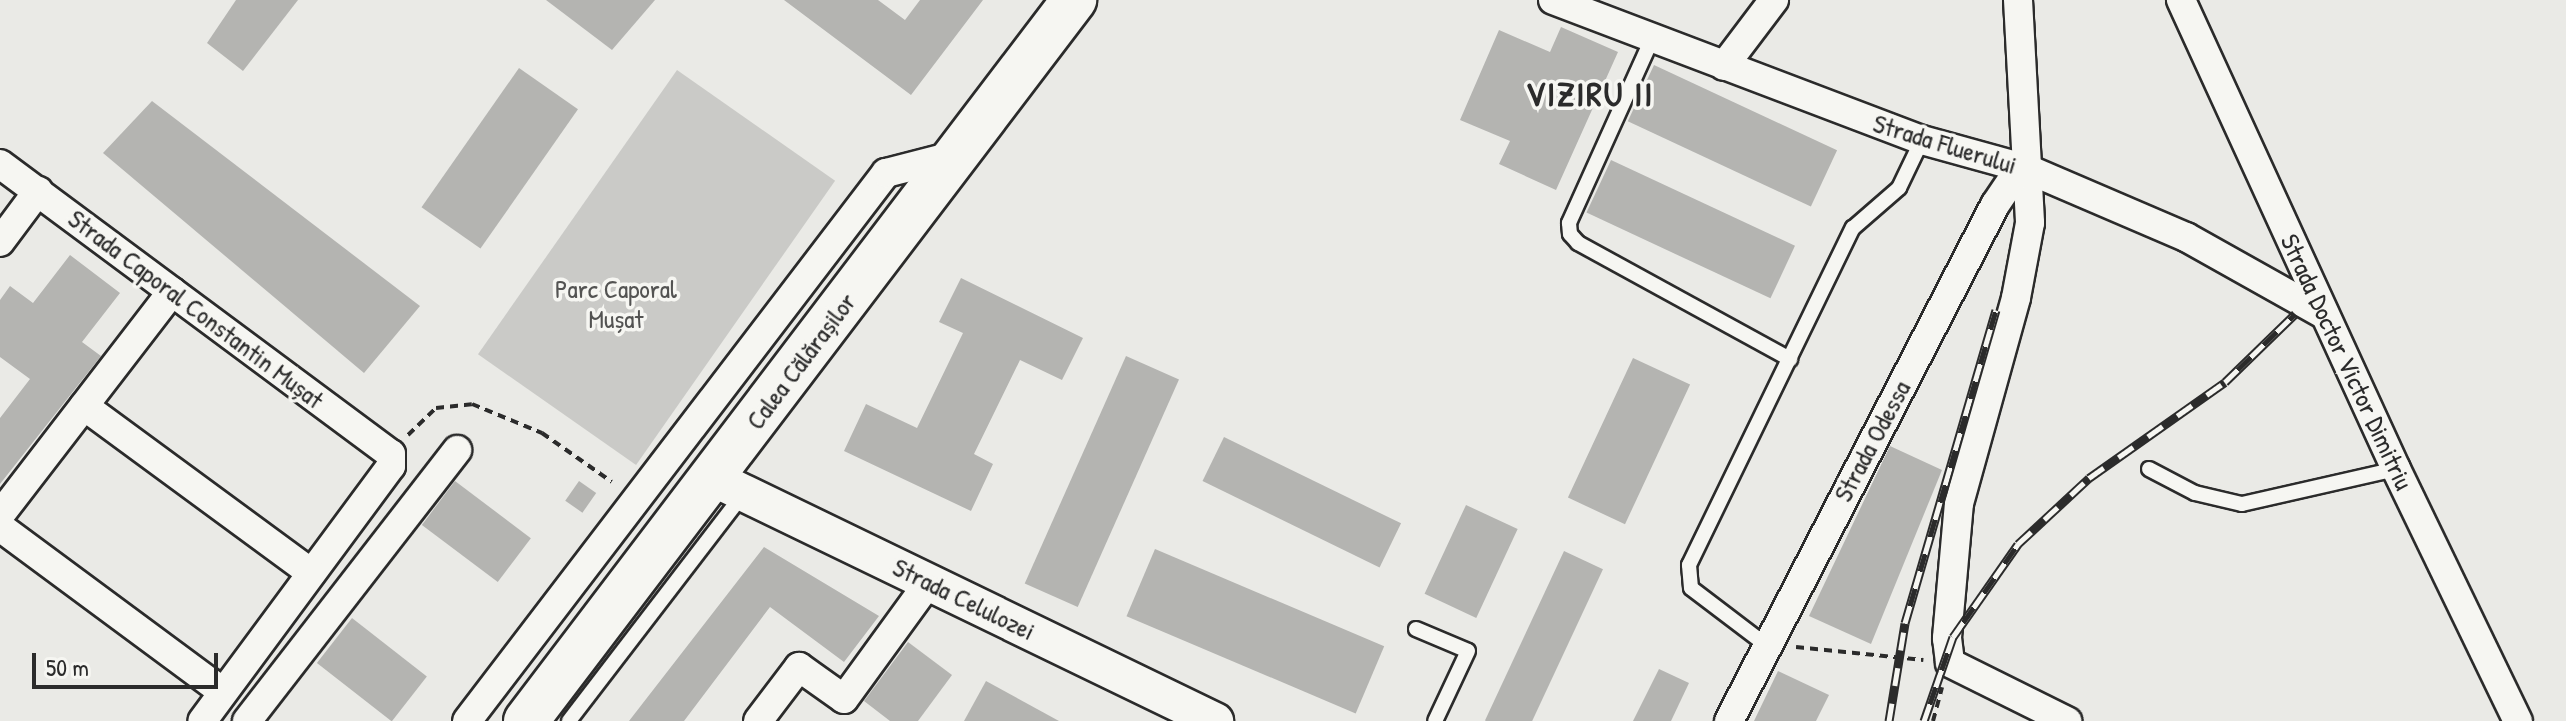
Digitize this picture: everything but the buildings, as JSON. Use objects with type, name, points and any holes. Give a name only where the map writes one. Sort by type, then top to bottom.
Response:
[{"type":"main road","name":"Calea Călărașilor","points":[[526,721],[728,485],[956,155],[1074,0]]},
{"type":"street","name":"Strada Fluerului","points":[[1553,0],[1922,140],[2027,169],[2186,237],[2325,315]]},
{"type":"street","points":[[1724,66],[1774,0]]},
{"type":"street","points":[[2018,0],[2027,169],[2026,258],[1953,534],[1947,613],[1950,663],[2067,721]]},
{"type":"street","name":"Strada Doctor Victor Dimitriu","points":[[2181,0],[2396,469],[2518,721]]},
{"type":"street","points":[[467,721],[886,173],[956,155]]},
{"type":"street","name":"Strada Caporal Constantin Mușat","points":[[0,164],[391,454]]},
{"type":"street","name":"Strada Odessa","points":[[1729,721],[1995,205],[2014,177],[2027,169]]},
{"type":"street","points":[[0,242],[38,191]]},
{"type":"street","points":[[0,515],[172,292]]},
{"type":"street","points":[[84,406],[311,573]]},
{"type":"street","points":[[247,721],[457,450]]},
{"type":"street","points":[[202,721],[391,466],[391,454]]},
{"type":"street","name":"Strada Celulozei","points":[[728,485],[1206,719]]},
{"type":"street","points":[[0,527],[223,692]]},
{"type":"street","points":[[758,721],[799,667],[844,699],[929,582]]},
{"type":"lane","points":[[1652,39],[1569,223],[1570,234],[1578,243],[1790,359]]},
{"type":"lane","points":[[1766,645],[1691,588],[1689,565],[1853,228],[1899,188],[1922,140]]},
{"type":"lane","points":[[2149,469],[2195,493],[2242,504],[2396,469]]},
{"type":"lane","points":[[569,721],[728,485]]},
{"type":"lane","points":[[1416,629],[1468,651],[1435,721]]},
{"type":"path","points":[[391,454],[436,408],[472,404],[542,433],[612,482]]},
{"type":"path","points":[[1766,645],[1950,663],[1933,721]]},
{"type":"green space","name":"Parc Caporal Mușat","points":[[677,70],[835,181],[636,465],[478,354]]},
{"type":"railway","points":[[1889,721],[1905,623],[1996,310]]},
{"type":"railway","points":[[1924,721],[1953,637],[2018,544],[2089,478],[2225,382],[2295,314]]},
{"type":"district","name":"VIZIRU II","points":[[1590,95]]}]
